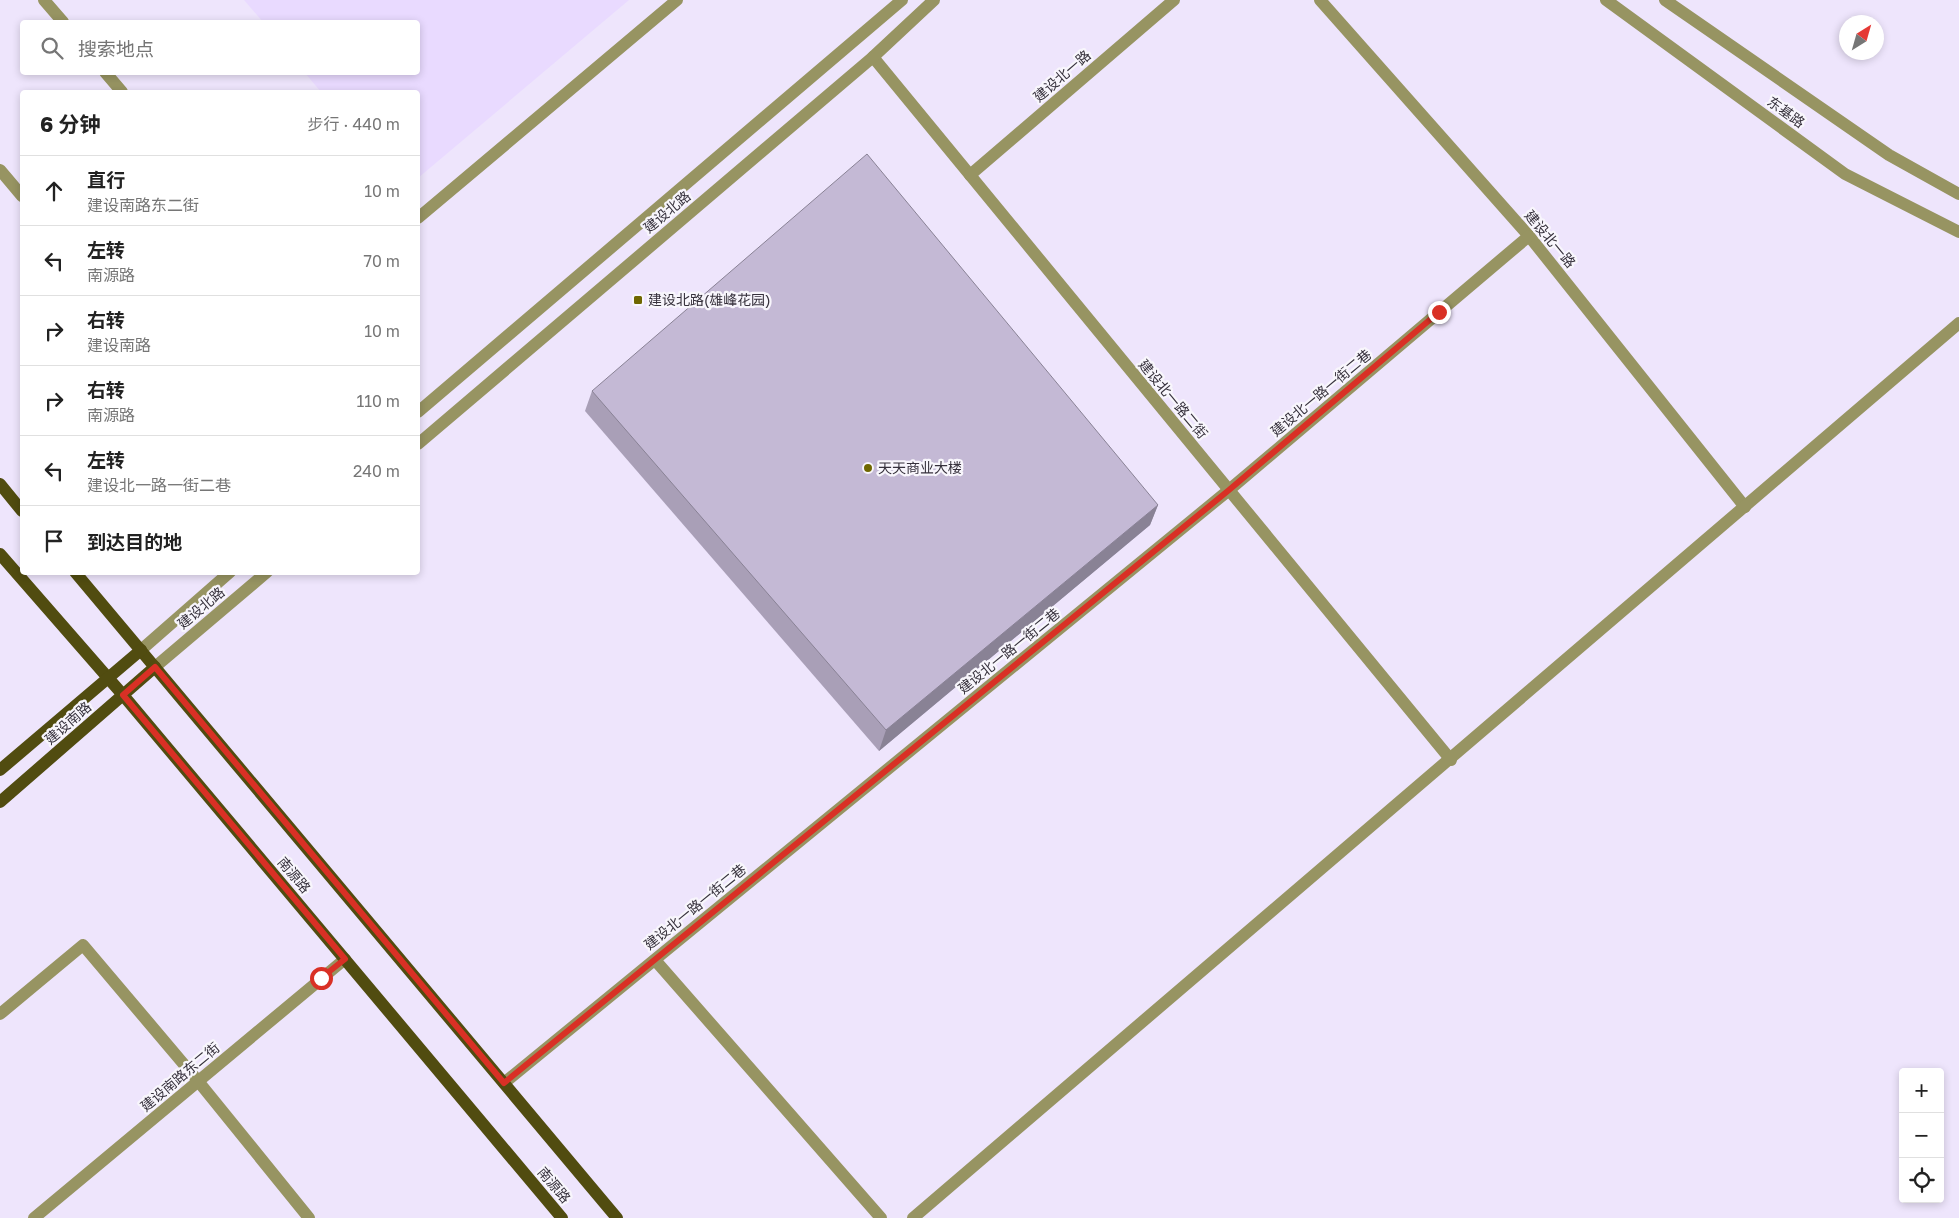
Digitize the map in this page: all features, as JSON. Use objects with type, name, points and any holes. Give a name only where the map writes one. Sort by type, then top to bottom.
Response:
[{"type":"main road","points":[[0,484],[20,509]]},
{"type":"main road","name":"南源路","points":[[0,554],[123,695],[562,1218]]},
{"type":"main road","name":"南源路","points":[[78,575],[617,1218]]},
{"type":"main road","points":[[0,770],[141,650]]},
{"type":"main road","name":"建设南路","points":[[0,802],[155,667]]},
{"type":"street","points":[[44,0],[61,20]]},
{"type":"street","points":[[420,216],[677,0]]},
{"type":"street","name":"建设北路","points":[[420,410],[902,0]]},
{"type":"street","name":"建设北路","points":[[420,438],[872,57],[934,0]]},
{"type":"street","name":"建设北一路","points":[[970,175],[1174,0]]},
{"type":"street","name":"建设北一路","points":[[1320,0],[1529,236],[1745,506]]},
{"type":"street","name":"东基路","points":[[1606,0],[1845,174],[1959,232]]},
{"type":"street","name":"东基路","points":[[1665,0],[1889,155],[1959,194]]},
{"type":"street","name":"建设北一路二街","points":[[872,57],[1451,760]]},
{"type":"street","points":[[108,75],[120,90]]},
{"type":"street","points":[[0,170],[20,194]]},
{"type":"street","name":"建设北一路一街二巷","points":[[504,1083],[1229,490],[1529,236]]},
{"type":"street","points":[[913,1218],[1451,760],[1959,323]]},
{"type":"street","name":"建设北路","points":[[141,650],[227,575]]},
{"type":"street","name":"建设北路","points":[[155,667],[263,575]]},
{"type":"street","points":[[0,1014],[83,945],[198,1081],[309,1218]]},
{"type":"street","name":"建设南路东二街","points":[[34,1218],[345,959]]},
{"type":"street","points":[[655,960],[881,1218]]},
{"type":"shaded area","points":[[244,0],[629,0],[420,176],[420,90],[319,90],[307,75],[420,75],[420,20],[261,20]]},
{"type":"building","name":"天天商业大楼","points":[[867,154],[1158,505],[886,730],[592,391]]},
{"type":"place","name":"建设北路(雄峰花园)","points":[[638,300]]},
{"type":"place","name":"天天商业大楼","points":[[868,468]]},
{"type":"route","points":[[321,978],[345,959],[123,695],[155,667],[504,1083],[1229,490],[1439,312]]}]
